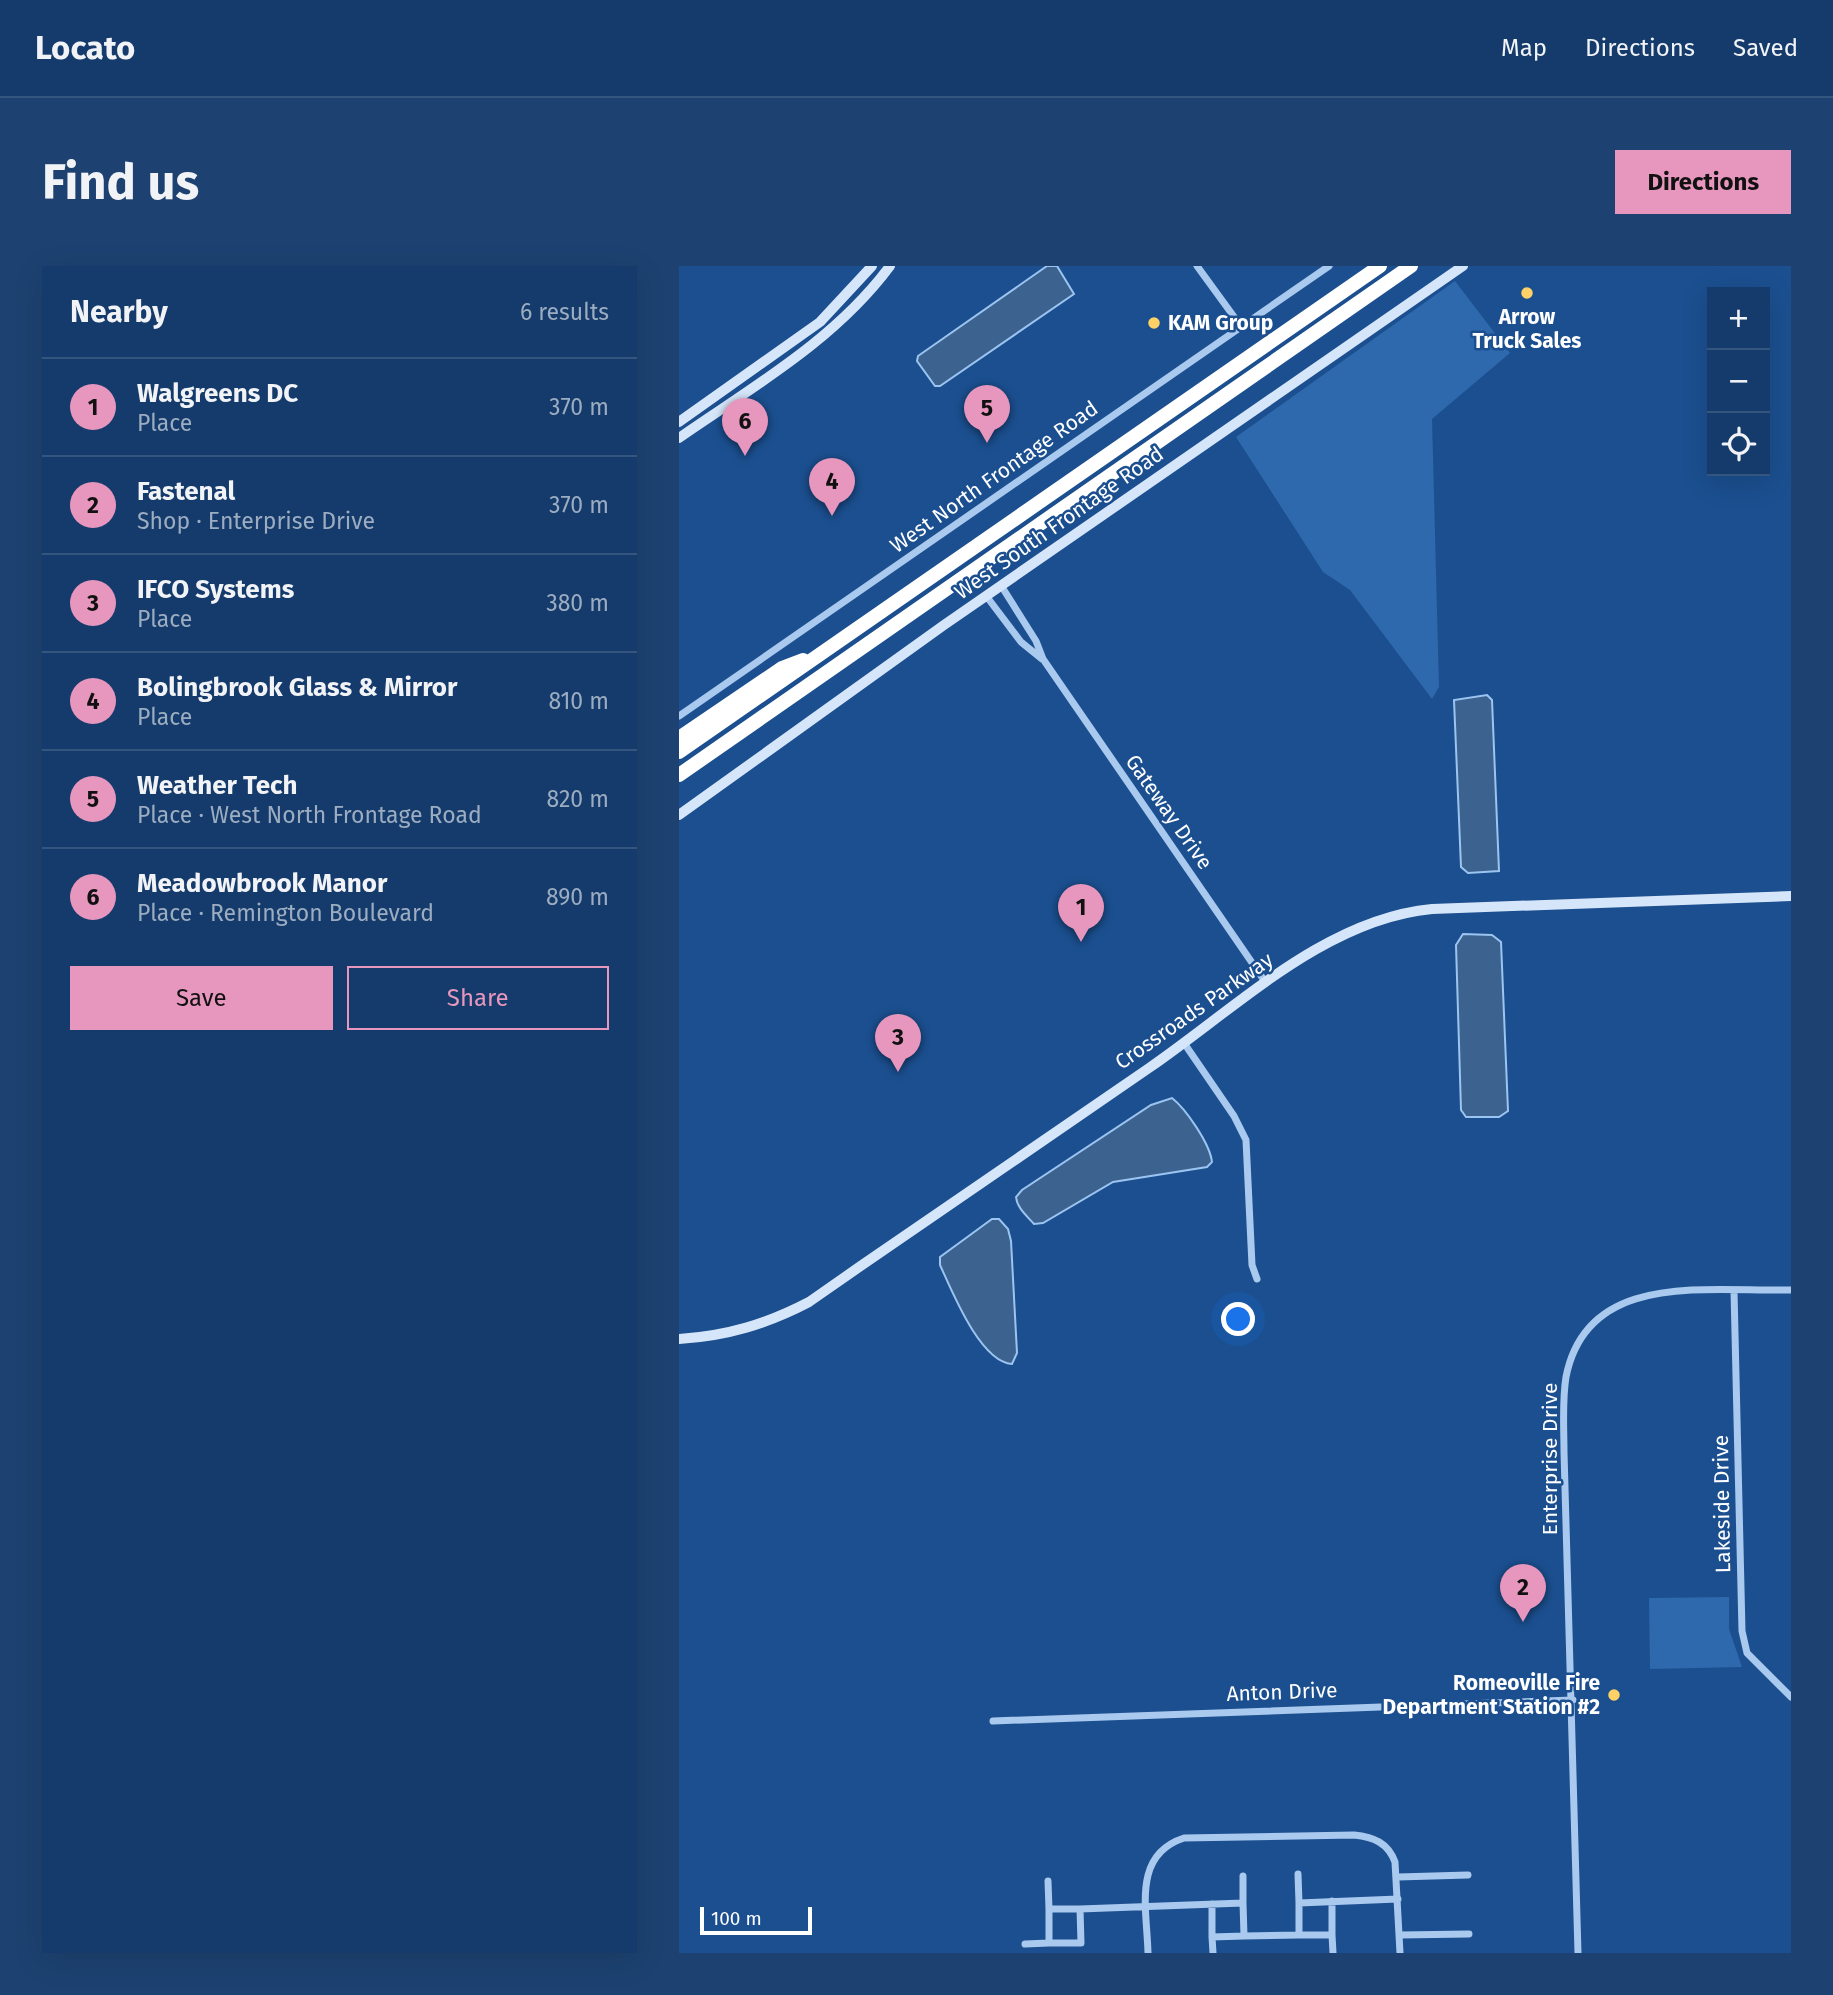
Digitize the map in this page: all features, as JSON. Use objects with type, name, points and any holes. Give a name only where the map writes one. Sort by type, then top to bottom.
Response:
[{"type":"highway","points":[[679,752],[1380,266]]},
{"type":"highway","points":[[679,775],[1411,266]]},
{"type":"highway","points":[[679,738],[782,668],[820,654]]},
{"type":"highway","points":[[679,785],[709,754]]},
{"type":"street","points":[[679,422],[820,322],[872,266]]},
{"type":"street","points":[[679,438],[818,341],[855,308],[890,266]]},
{"type":"street","points":[[1197,266],[1240,325]]},
{"type":"street","name":"West North Frontage Road","points":[[679,716],[1240,325],[1329,266]]},
{"type":"street","name":"West South Frontage Road","points":[[679,815],[1463,266]]},
{"type":"street","name":"Gateway Drive","points":[[1002,587],[1036,641],[1043,659],[1267,984]]},
{"type":"street","name":"Gateway Drive","points":[[987,597],[1021,642],[1043,659]]},
{"type":"street","name":"Crossroads Parkway","points":[[679,1339],[753,1328],[809,1302],[1267,984],[1338,937],[1391,915],[1417,911],[1791,896]]},
{"type":"street","points":[[1184,1043],[1234,1115],[1245,1140],[1252,1265],[1257,1279]]},
{"type":"street","points":[[1734,1291],[1791,1290]]},
{"type":"street","name":"Enterprise Drive","points":[[1578,1953],[1573,1700],[1569,1664],[1565,1396],[1575,1348],[1586,1330],[1604,1312],[1630,1298],[1647,1294],[1734,1291]]},
{"type":"street","name":"Lakeside Drive","points":[[1734,1291],[1742,1631],[1747,1653],[1791,1697]]},
{"type":"street","name":"Anton Drive","points":[[993,1721],[1573,1700]]},
{"type":"street","points":[[1148,1953],[1147,1875],[1151,1861],[1169,1843],[1184,1838],[1271,1836],[1368,1836],[1391,1850],[1398,1877],[1400,1953]]},
{"type":"street","points":[[1298,1874],[1299,1935]]},
{"type":"street","points":[[1398,1877],[1468,1875]]},
{"type":"street","points":[[1243,1876],[1244,1936]]},
{"type":"street","points":[[1048,1881],[1049,1943]]},
{"type":"street","points":[[1299,1903],[1398,1899]]},
{"type":"street","points":[[1332,1901],[1333,1953]]},
{"type":"street","points":[[1049,1909],[1244,1903]]},
{"type":"street","points":[[1212,1904],[1213,1953]]},
{"type":"street","points":[[1080,1909],[1081,1953]]},
{"type":"street","points":[[1400,1936],[1469,1934]]},
{"type":"street","points":[[1212,1937],[1332,1935]]},
{"type":"street","points":[[1025,1944],[1081,1942]]},
{"type":"shaded area","points":[[1047,266],[1057,266],[1074,294],[940,386],[935,386],[917,361],[918,356]]},
{"type":"shaded area","points":[[1455,281],[1510,353],[1432,419],[1439,687],[1432,699],[1350,590],[1323,572],[1236,437]]},
{"type":"shaded area","points":[[1487,695],[1492,700],[1499,871],[1468,873],[1461,867],[1454,700]]},
{"type":"shaded area","points":[[1463,934],[1492,935],[1501,942],[1508,1111],[1499,1117],[1466,1117],[1461,1110],[1456,945]]},
{"type":"shaded area","points":[[1172,1098],[1190,1118],[1207,1146],[1212,1162],[1207,1167],[1113,1182],[1043,1223],[1034,1224],[1023,1212],[1016,1197],[1022,1190],[1151,1105]]},
{"type":"shaded area","points":[[992,1219],[999,1219],[1008,1229],[1011,1241],[1017,1353],[1012,1364],[1000,1360],[978,1339],[940,1265],[940,1257]]},
{"type":"shaded area","points":[[1729,1597],[1729,1629],[1742,1667],[1650,1669],[1649,1598]]},
{"type":"place","name":"Arrow Truck Sales","points":[[1527,293]]},
{"type":"place","name":"KAM Group","points":[[1154,323]]},
{"type":"place","name":"Weather Tech","points":[[987,443]]},
{"type":"place","name":"Meadowbrook Manor","points":[[745,456]]},
{"type":"place","name":"Bolingbrook Glass & Mirror","points":[[832,516]]},
{"type":"place","name":"Walgreens DC","points":[[1081,942]]},
{"type":"place","name":"IFCO Systems","points":[[898,1072]]},
{"type":"place","name":"Fastenal","points":[[1523,1622]]},
{"type":"place","name":"Romeoville Fire Department Station #2","points":[[1614,1695]]}]
